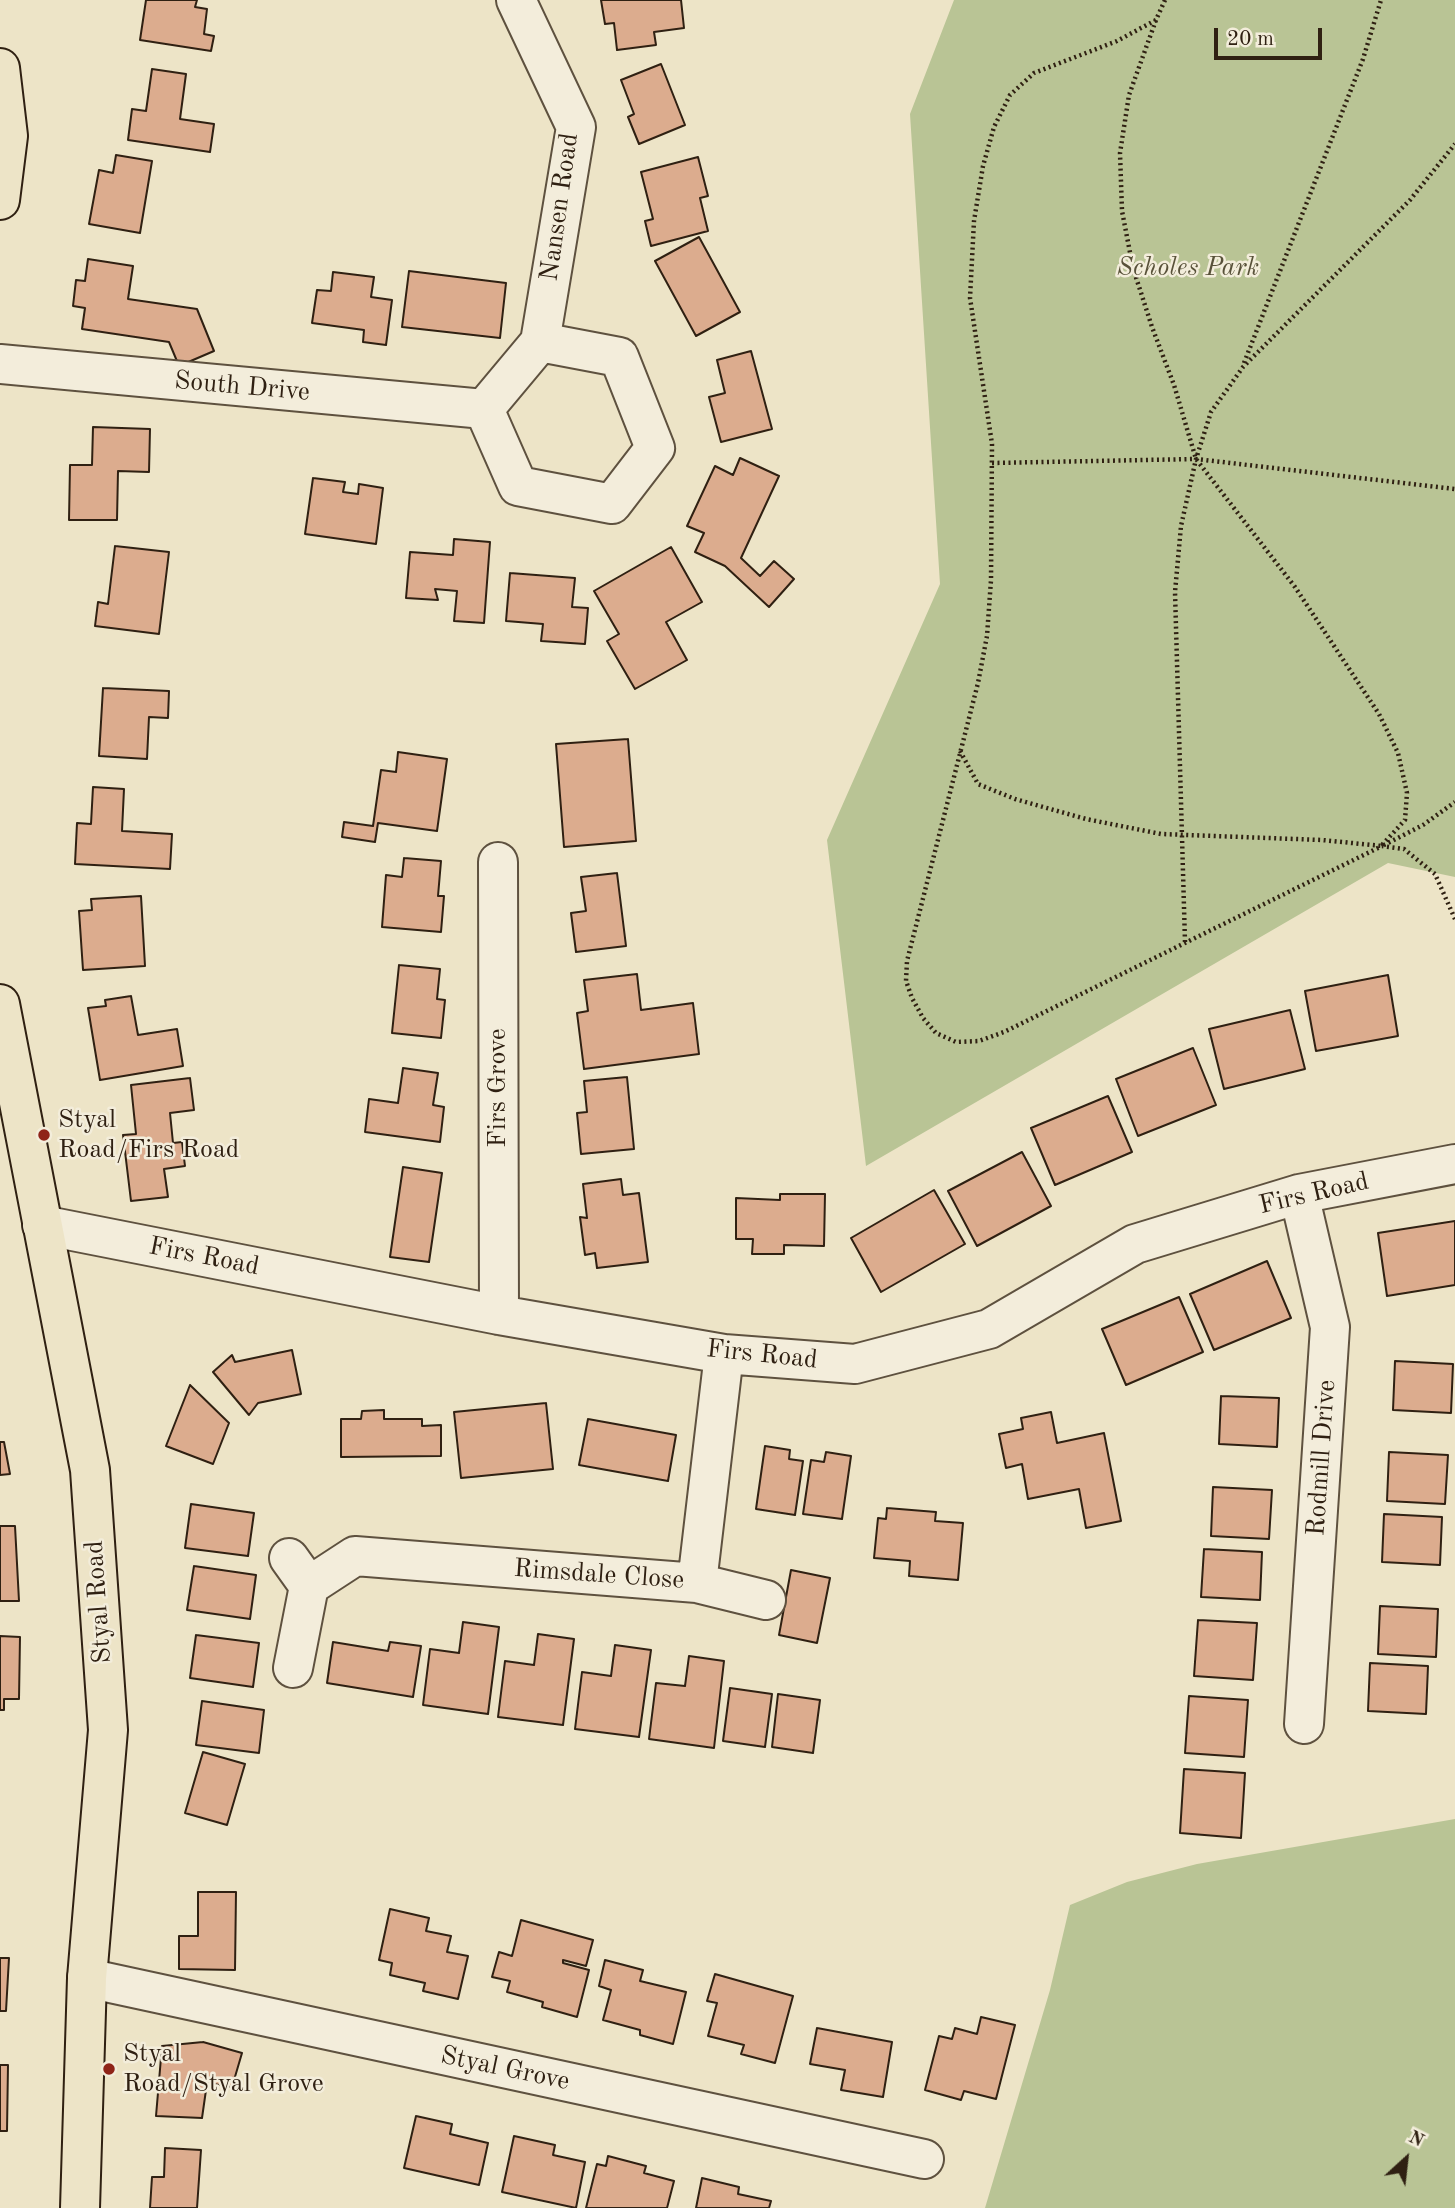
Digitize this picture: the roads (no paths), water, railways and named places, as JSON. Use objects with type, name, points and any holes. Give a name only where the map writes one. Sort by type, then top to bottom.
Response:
[{"type":"main road","points":[[0,68],[8,136],[0,200]]},
{"type":"main road","name":"Styal Road","points":[[0,1004],[90,1470],[108,1730],[87,1978],[80,2208]]},
{"type":"street","name":"Nansen Road","points":[[516,0],[576,127],[540,342]]},
{"type":"street","points":[[540,342],[619,357],[655,448],[612,504],[518,486],[484,409],[540,342]]},
{"type":"street","name":"South Drive","points":[[0,364],[484,409]]},
{"type":"street","name":"Firs Grove","points":[[498,862],[499,1315]]},
{"type":"street","name":"Firs Road","points":[[42,1225],[499,1315],[724,1354],[855,1364],[989,1329],[1135,1244],[1299,1194],[1455,1164]]},
{"type":"street","name":"Rodmill Drive","points":[[1299,1194],[1330,1327],[1304,1724]]},
{"type":"street","name":"Rimsdale Close","points":[[293,1668],[299,1572],[355,1556],[697,1583],[724,1354]]},
{"type":"street","points":[[697,1583],[766,1600]]},
{"type":"street","name":"Styal Grove","points":[[87,1978],[924,2159]]},
{"type":"place","name":"Styal Road/Firs Road","points":[[44,1135]]},
{"type":"place","name":"Styal Road/Styal Grove","points":[[109,2069]]},
{"type":"park label","name":"Scholes Park","points":[[1188,268]]}]
